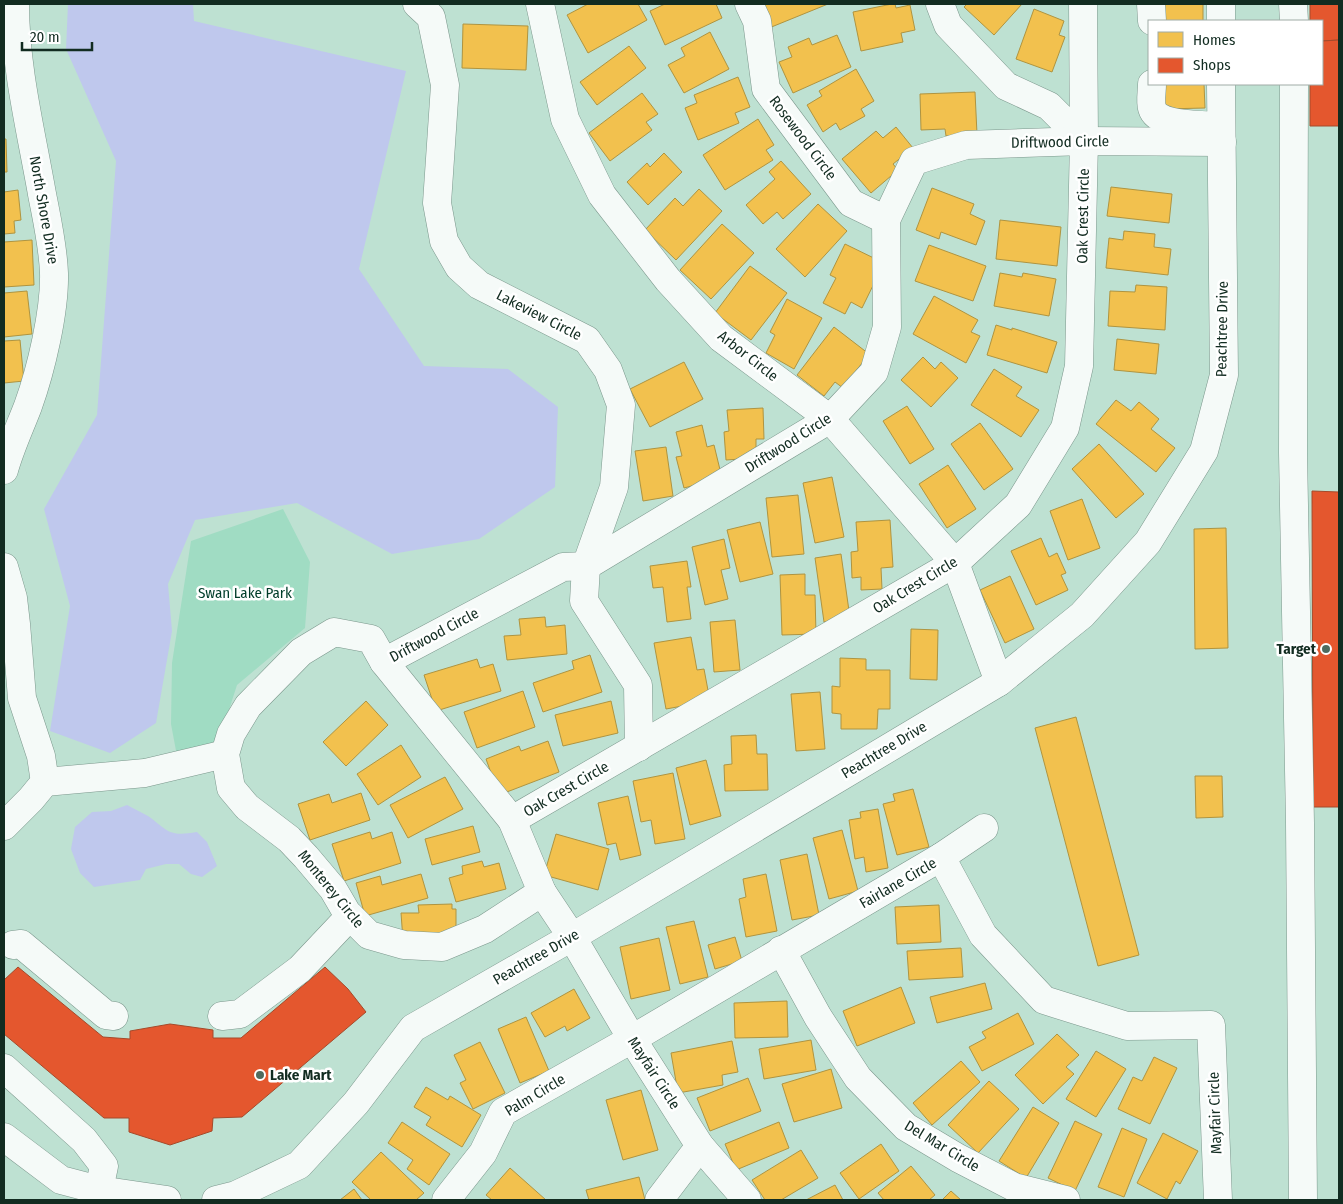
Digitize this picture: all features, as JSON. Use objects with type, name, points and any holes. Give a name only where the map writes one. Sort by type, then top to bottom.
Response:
[{"type":"street","name":"North Shore Drive","points":[[4,470],[28,406],[39,370],[48,328],[54,274],[52,242],[23,93],[16,42],[15,4]]},
{"type":"street","name":"Lakeview Circle","points":[[417,4],[431,17],[445,85],[437,203],[444,241],[459,267],[479,285],[587,340],[608,370],[621,405],[614,487],[586,566],[584,601],[638,685],[639,747]]},
{"type":"street","name":"Arbor Circle","points":[[540,4],[565,119],[602,195],[668,280],[721,338],[830,419],[955,563],[999,682]]},
{"type":"street","name":"Rosewood Circle","points":[[749,4],[757,21],[766,89],[851,203],[886,220]]},
{"type":"street","points":[[940,4],[948,25],[1006,86],[1049,106],[1084,141]]},
{"type":"street","name":"Oak Crest Circle","points":[[512,820],[955,563],[1018,505],[1065,428],[1079,366],[1084,141],[1083,4]]},
{"type":"street","points":[[1152,4],[1152,20]]},
{"type":"street","points":[[1221,4],[1221,20]]},
{"type":"street","points":[[1294,4],[1294,20]]},
{"type":"street","points":[[1152,85],[1152,108],[1158,117],[1167,122],[1222,134]]},
{"type":"street","name":"Peachtree Drive","points":[[216,1200],[236,1195],[299,1165],[356,1103],[413,1028],[572,937],[999,682],[1082,615],[1148,542],[1204,451],[1224,375],[1221,85]]},
{"type":"street","points":[[1294,85],[1293,453],[1300,804],[1303,1200]]},
{"type":"street","name":"Driftwood Circle","points":[[384,662],[564,568],[586,566],[830,419],[874,372],[887,327],[886,220],[914,162],[966,145],[1222,134]]},
{"type":"street","points":[[4,567],[12,598],[11,642],[22,698],[41,756],[45,782]]},
{"type":"street","points":[[4,826],[45,782],[145,773],[225,754],[232,734],[248,706],[301,652],[334,632],[371,639],[384,662],[512,820],[542,892]]},
{"type":"street","name":"Monterey Circle","points":[[225,754],[232,788],[247,807],[289,839],[333,890],[350,916],[369,935],[404,945],[442,947],[485,929],[542,892]]},
{"type":"street","points":[[941,857],[984,828]]},
{"type":"street","name":"Fairlane Circle","points":[[632,1039],[941,857],[984,935],[1044,1000],[1127,1026],[1211,1026]]},
{"type":"street","name":"Mayfair Circle","points":[[542,892],[572,937],[632,1039],[700,1146],[747,1200]]},
{"type":"street","points":[[222,1016],[240,1014],[300,969],[350,916]]},
{"type":"street","points":[[7,945],[21,944],[106,1015],[114,1016]]},
{"type":"street","name":"Del Mar Circle","points":[[781,950],[818,1017],[858,1078],[906,1127],[958,1158],[1014,1187],[1066,1200]]},
{"type":"street","name":"Mayfair Circle","points":[[1211,1026],[1218,1200]]},
{"type":"street","name":"Palm Circle","points":[[446,1200],[483,1153],[503,1112],[632,1039]]},
{"type":"street","points":[[4,1068],[84,1140],[104,1166],[99,1190]]},
{"type":"street","points":[[4,1136],[61,1180],[99,1190],[156,1199]]},
{"type":"street","points":[[659,1200],[700,1146]]},
{"type":"green space","name":"Swan Lake Park","points":[[283,509],[310,562],[305,628],[237,685],[218,744],[177,756],[171,724],[172,663],[191,541]]},
{"type":"water","points":[[68,4],[193,4],[194,21],[406,71],[359,269],[424,366],[508,369],[558,407],[555,487],[479,539],[392,554],[297,503],[195,520],[168,584],[172,631],[156,723],[110,753],[50,731],[70,606],[44,509],[97,415],[116,161],[66,49]]},
{"type":"water","points":[[127,805],[148,816],[170,832],[180,834],[197,832],[207,842],[217,866],[202,877],[191,874],[179,864],[166,864],[146,869],[140,880],[94,887],[80,873],[71,849],[75,827],[92,812],[111,811]]},
{"type":"building: Homes","points":[[588,4],[638,4],[647,20],[588,53],[567,15]]},
{"type":"building: Homes","points":[[665,4],[716,4],[722,18],[665,45],[650,11]]},
{"type":"building: Homes","points":[[759,4],[828,4],[769,28]]},
{"type":"building: Homes","points":[[895,4],[896,8],[910,5],[915,30],[901,33],[903,42],[861,51],[853,12]]},
{"type":"building: Homes","points":[[967,4],[1022,4],[994,35],[964,7]]},
{"type":"building: Homes","points":[[1162,4],[1203,4],[1203,20],[1163,20]]},
{"type":"building: Homes","points":[[1034,9],[1064,21],[1059,35],[1065,37],[1052,72],[1016,59]]},
{"type":"building: Homes","points":[[463,24],[528,26],[526,70],[462,68]]},
{"type":"building: Homes","points":[[710,32],[729,69],[684,93],[668,65],[685,56],[681,48]]},
{"type":"building: Homes","points":[[837,35],[851,67],[793,93],[779,62],[792,57],[788,47],[809,38],[812,45]]},
{"type":"building: Homes","points":[[629,46],[646,68],[597,105],[580,82]]},
{"type":"building: Homes","points":[[856,69],[874,101],[861,109],[865,116],[840,130],[836,123],[823,132],[807,105],[822,96],[819,91]]},
{"type":"building: Homes","points":[[738,77],[750,107],[735,113],[739,123],[698,140],[685,108],[697,103],[694,95]]},
{"type":"building: Homes","points":[[1164,85],[1204,85],[1205,108],[1164,109]]},
{"type":"building: Homes","points":[[975,92],[977,134],[946,136],[945,129],[921,130],[920,94]]},
{"type":"building: Homes","points":[[642,93],[658,114],[646,122],[652,130],[610,161],[589,133]]},
{"type":"building: Homes","points":[[758,119],[774,145],[766,150],[773,160],[725,190],[703,155]]},
{"type":"building: Homes","points":[[896,127],[913,148],[893,164],[898,170],[871,193],[842,159],[876,131],[883,138]]},
{"type":"building: Homes","points":[[4,139],[6,139],[7,172],[4,172]]},
{"type":"building: Homes","points":[[664,153],[682,172],[648,205],[627,182],[647,163],[650,167]]},
{"type":"building: Homes","points":[[781,161],[811,194],[783,219],[777,212],[763,224],[746,205],[775,179],[769,172]]},
{"type":"building: Homes","points":[[1111,187],[1172,194],[1169,223],[1107,216]]},
{"type":"building: Homes","points":[[932,188],[974,204],[970,214],[985,221],[976,245],[941,232],[939,239],[916,230]]},
{"type":"building: Homes","points":[[699,189],[722,211],[676,260],[645,230],[675,198],[683,206]]},
{"type":"building: Homes","points":[[18,190],[21,220],[14,221],[15,233],[4,234],[4,192]]},
{"type":"building: Homes","points":[[818,204],[847,231],[805,277],[776,249]]},
{"type":"building: Homes","points":[[1000,220],[1061,227],[1057,266],[996,259]]},
{"type":"building: Homes","points":[[722,224],[754,253],[711,299],[680,270]]},
{"type":"building: Homes","points":[[1124,231],[1155,234],[1154,247],[1171,249],[1168,275],[1106,268],[1109,238],[1123,240]]},
{"type":"building: Homes","points":[[32,240],[34,285],[4,287],[4,242]]},
{"type":"building: Homes","points":[[845,244],[884,263],[862,308],[851,302],[845,314],[823,303],[836,278],[830,275]]},
{"type":"building: Homes","points":[[929,245],[986,266],[973,301],[915,281]]},
{"type":"building: Homes","points":[[750,266],[787,293],[751,340],[715,313]]},
{"type":"building: Homes","points":[[1000,273],[1022,277],[1023,273],[1056,279],[1049,316],[994,306]]},
{"type":"building: Homes","points":[[1136,285],[1167,287],[1165,330],[1108,326],[1110,291],[1135,292]]},
{"type":"building: Homes","points":[[27,291],[32,334],[4,337],[4,293]]},
{"type":"building: Homes","points":[[934,296],[978,320],[971,332],[980,336],[966,363],[913,334]]},
{"type":"building: Homes","points":[[787,299],[822,318],[794,369],[766,353],[775,335],[770,332]]},
{"type":"building: Homes","points":[[996,325],[1057,342],[1047,373],[987,355]]},
{"type":"building: Homes","points":[[834,327],[869,354],[843,388],[835,382],[824,396],[797,375]]},
{"type":"building: Homes","points":[[1117,339],[1159,344],[1156,374],[1114,370]]},
{"type":"building: Homes","points":[[20,340],[24,381],[4,383],[4,341]]},
{"type":"building: Homes","points":[[923,357],[935,369],[941,362],[958,378],[931,407],[901,380]]},
{"type":"building: Homes","points":[[684,362],[703,399],[650,427],[630,389]]},
{"type":"building: Homes","points":[[994,369],[1022,387],[1016,396],[1039,410],[1021,437],[971,405]]},
{"type":"building: Homes","points":[[1116,400],[1131,411],[1139,402],[1159,419],[1151,429],[1175,448],[1156,472],[1096,424]]},
{"type":"building: Homes","points":[[907,406],[934,449],[910,464],[883,421]]},
{"type":"building: Homes","points":[[763,408],[764,439],[756,439],[756,458],[726,460],[724,432],[729,431],[727,410]]},
{"type":"building: Homes","points":[[980,423],[1013,469],[984,490],[951,444]]},
{"type":"building: Homes","points":[[702,425],[707,447],[714,445],[722,478],[684,488],[676,457],[682,456],[676,432]]},
{"type":"building: Homes","points":[[1099,444],[1144,494],[1116,518],[1072,469]]},
{"type":"building: Homes","points":[[666,447],[673,496],[643,501],[635,451]]},
{"type":"building: Homes","points":[[948,465],[976,509],[947,528],[919,484]]},
{"type":"building: Homes","points":[[832,477],[844,537],[815,543],[803,483]]},
{"type":"building: Homes","points":[[798,495],[804,554],[772,557],[766,498]]},
{"type":"building: Homes","points":[[1082,499],[1100,548],[1068,560],[1050,511]]},
{"type":"building: Homes","points":[[890,520],[893,567],[881,568],[882,589],[861,590],[861,577],[852,578],[851,552],[858,551],[856,522]]},
{"type":"building: Homes","points":[[760,522],[773,574],[740,582],[727,530]]},
{"type":"building: Homes","points":[[1226,528],[1228,648],[1195,649],[1194,529]]},
{"type":"building: Homes","points":[[1041,538],[1049,557],[1057,553],[1066,573],[1061,575],[1068,590],[1036,605],[1011,551]]},
{"type":"building: Homes","points":[[724,539],[730,568],[721,570],[728,599],[705,605],[692,547]]},
{"type":"building: Homes","points":[[841,554],[850,618],[824,622],[815,558]]},
{"type":"building: Homes","points":[[687,561],[691,587],[687,587],[691,619],[667,622],[663,587],[653,588],[650,566]]},
{"type":"building: Homes","points":[[805,574],[805,595],[815,595],[816,634],[782,635],[780,575]]},
{"type":"building: Homes","points":[[1010,576],[1034,629],[1005,643],[980,590]]},
{"type":"building: Homes","points":[[545,617],[546,627],[565,625],[567,654],[507,660],[504,636],[521,635],[519,619]]},
{"type":"building: Homes","points":[[735,620],[740,670],[714,672],[710,622]]},
{"type":"building: Homes","points":[[911,629],[938,630],[937,680],[910,679]]},
{"type":"building: Homes","points":[[691,637],[697,670],[704,669],[710,701],[666,709],[654,643]]},
{"type":"building: Homes","points":[[590,655],[602,692],[543,712],[533,683],[574,669],[572,661]]},
{"type":"building: Homes","points":[[840,658],[866,659],[866,670],[890,670],[890,709],[878,709],[877,729],[841,729],[841,714],[832,713],[832,686],[840,687]]},
{"type":"building: Homes","points":[[477,659],[480,668],[493,664],[501,691],[436,711],[424,675]]},
{"type":"building: Homes","points":[[523,691],[535,727],[477,748],[464,712]]},
{"type":"building: Homes","points":[[820,692],[825,749],[796,751],[791,694]]},
{"type":"building: Homes","points":[[366,701],[388,725],[346,766],[323,742]]},
{"type":"building: Homes","points":[[611,701],[618,733],[563,746],[555,715]]},
{"type":"building: Homes","points":[[1076,717],[1139,955],[1098,966],[1035,728]]},
{"type":"building: Homes","points":[[756,735],[757,754],[767,754],[768,790],[725,791],[724,765],[732,764],[731,736]]},
{"type":"building: Homes","points":[[548,741],[559,772],[499,795],[486,759],[519,746],[521,751]]},
{"type":"building: Homes","points":[[401,745],[421,777],[378,805],[357,774]]},
{"type":"building: Homes","points":[[706,760],[721,816],[690,825],[676,768]]},
{"type":"building: Homes","points":[[673,773],[685,839],[655,844],[651,820],[641,822],[633,781]]},
{"type":"building: Homes","points":[[1195,776],[1222,776],[1223,817],[1196,818]]},
{"type":"building: Homes","points":[[445,777],[463,809],[408,838],[390,805]]},
{"type":"building: Homes","points":[[913,789],[929,847],[897,855],[883,804],[895,801],[893,794]]},
{"type":"building: Homes","points":[[361,793],[370,820],[310,840],[298,804],[329,794],[332,803]]},
{"type":"building: Homes","points":[[628,796],[641,855],[620,860],[616,843],[607,845],[598,803]]},
{"type":"building: Homes","points":[[878,809],[888,868],[866,872],[864,857],[855,859],[849,820],[861,818],[860,812]]},
{"type":"building: Homes","points":[[473,826],[480,852],[432,865],[425,839]]},
{"type":"building: Homes","points":[[842,830],[858,891],[829,899],[813,838]]},
{"type":"building: Homes","points":[[370,832],[372,839],[392,832],[401,863],[344,881],[332,844]]},
{"type":"building: Homes","points":[[556,834],[609,849],[598,890],[544,875]]},
{"type":"building: Homes","points":[[807,854],[819,915],[792,920],[780,860]]},
{"type":"building: Homes","points":[[482,861],[484,867],[499,863],[506,889],[456,902],[449,878],[463,874],[462,866]]},
{"type":"building: Homes","points":[[421,874],[428,898],[365,916],[356,883],[380,876],[382,885]]},
{"type":"building: Homes","points":[[766,874],[777,931],[746,937],[739,899],[746,897],[743,879]]},
{"type":"building: Homes","points":[[452,904],[452,909],[456,909],[456,937],[403,940],[401,913],[419,913],[418,905]]},
{"type":"building: Homes","points":[[939,905],[941,942],[897,944],[895,907]]},
{"type":"building: Homes","points":[[694,921],[708,977],[680,984],[666,927]]},
{"type":"building: Homes","points":[[735,937],[742,961],[715,969],[708,945]]},
{"type":"building: Homes","points":[[659,938],[670,990],[631,999],[620,947]]},
{"type":"building: Homes","points":[[961,948],[963,977],[909,980],[907,951]]},
{"type":"building: Homes","points":[[985,983],[992,1009],[937,1023],[930,997]]},
{"type":"building: Homes","points":[[901,987],[915,1023],[857,1046],[843,1011]]},
{"type":"building: Homes","points":[[574,989],[590,1018],[567,1031],[565,1026],[545,1037],[531,1013]]},
{"type":"building: Homes","points":[[787,1001],[788,1037],[735,1038],[734,1003]]},
{"type":"building: Homes","points":[[1018,1013],[1034,1044],[982,1071],[969,1047],[986,1038],[982,1032]]},
{"type":"building: Homes","points":[[526,1017],[549,1071],[520,1083],[498,1029]]},
{"type":"building: Homes","points":[[1057,1034],[1079,1055],[1066,1067],[1074,1074],[1043,1104],[1015,1075]]},
{"type":"building: Homes","points":[[811,1040],[816,1070],[764,1079],[759,1049]]},
{"type":"building: Homes","points":[[732,1041],[738,1072],[722,1075],[723,1085],[678,1093],[671,1053]]},
{"type":"building: Homes","points":[[480,1042],[505,1093],[473,1109],[460,1083],[466,1080],[454,1055]]},
{"type":"building: Homes","points":[[1096,1051],[1126,1069],[1096,1117],[1066,1099]]},
{"type":"building: Homes","points":[[1154,1057],[1177,1068],[1150,1124],[1118,1109],[1133,1077],[1142,1081]]},
{"type":"building: Homes","points":[[961,1061],[980,1082],[932,1125],[913,1103]]},
{"type":"building: Homes","points":[[831,1069],[842,1108],[794,1122],[782,1084]]},
{"type":"building: Homes","points":[[748,1078],[761,1111],[710,1131],[697,1098]]},
{"type":"building: Homes","points":[[989,1081],[1019,1109],[978,1153],[948,1125]]},
{"type":"building: Homes","points":[[426,1087],[448,1100],[450,1096],[481,1115],[462,1147],[426,1125],[431,1117],[414,1107]]},
{"type":"building: Homes","points":[[641,1090],[658,1150],[623,1160],[606,1100]]},
{"type":"building: Homes","points":[[1033,1107],[1059,1123],[1026,1178],[999,1161]]},
{"type":"building: Homes","points":[[1075,1121],[1102,1134],[1075,1191],[1048,1178]]},
{"type":"building: Homes","points":[[402,1122],[450,1154],[429,1185],[407,1169],[413,1160],[388,1143]]},
{"type":"building: Homes","points":[[779,1122],[789,1148],[736,1170],[725,1144]]},
{"type":"building: Homes","points":[[1122,1128],[1147,1139],[1124,1197],[1098,1187]]},
{"type":"building: Homes","points":[[1163,1133],[1198,1151],[1180,1184],[1176,1181],[1167,1199],[1137,1183]]},
{"type":"building: Homes","points":[[881,1144],[899,1171],[859,1199],[840,1173]]},
{"type":"building: Homes","points":[[801,1150],[818,1178],[781,1200],[765,1200],[752,1180]]},
{"type":"building: Homes","points":[[381,1152],[424,1193],[416,1200],[371,1200],[352,1182]]},
{"type":"building: Homes","points":[[911,1166],[935,1195],[929,1200],[884,1200],[878,1193]]},
{"type":"building: Homes","points":[[510,1168],[546,1200],[492,1200],[486,1195]]},
{"type":"building: Homes","points":[[639,1177],[645,1200],[589,1200],[586,1190]]},
{"type":"building: Homes","points":[[835,1185],[843,1200],[806,1200]]},
{"type":"building: Homes","points":[[354,1189],[362,1200],[340,1200]]},
{"type":"building: Homes","points":[[951,1191],[961,1200],[942,1200]]},
{"type":"building: Shops","points":[[1310,4],[1339,4],[1339,40],[1323,41],[1323,20],[1310,20]]},
{"type":"building: Shops","points":[[1339,40],[1339,126],[1310,126],[1310,85],[1323,85],[1323,41]]},
{"type":"building: Shops","name":"Target","points":[[1312,491],[1339,492],[1339,807],[1313,807]]},
{"type":"building: Shops","points":[[18,967],[103,1037],[130,1039],[130,1031],[170,1024],[213,1030],[213,1038],[241,1038],[325,967],[348,989],[366,1012],[242,1117],[213,1118],[212,1131],[170,1145],[129,1132],[129,1118],[104,1118],[4,1034],[4,980]]},
{"type":"place","name":"Target","points":[[1326,649]]},
{"type":"place","name":"Lake Mart","points":[[260,1075]]}]
